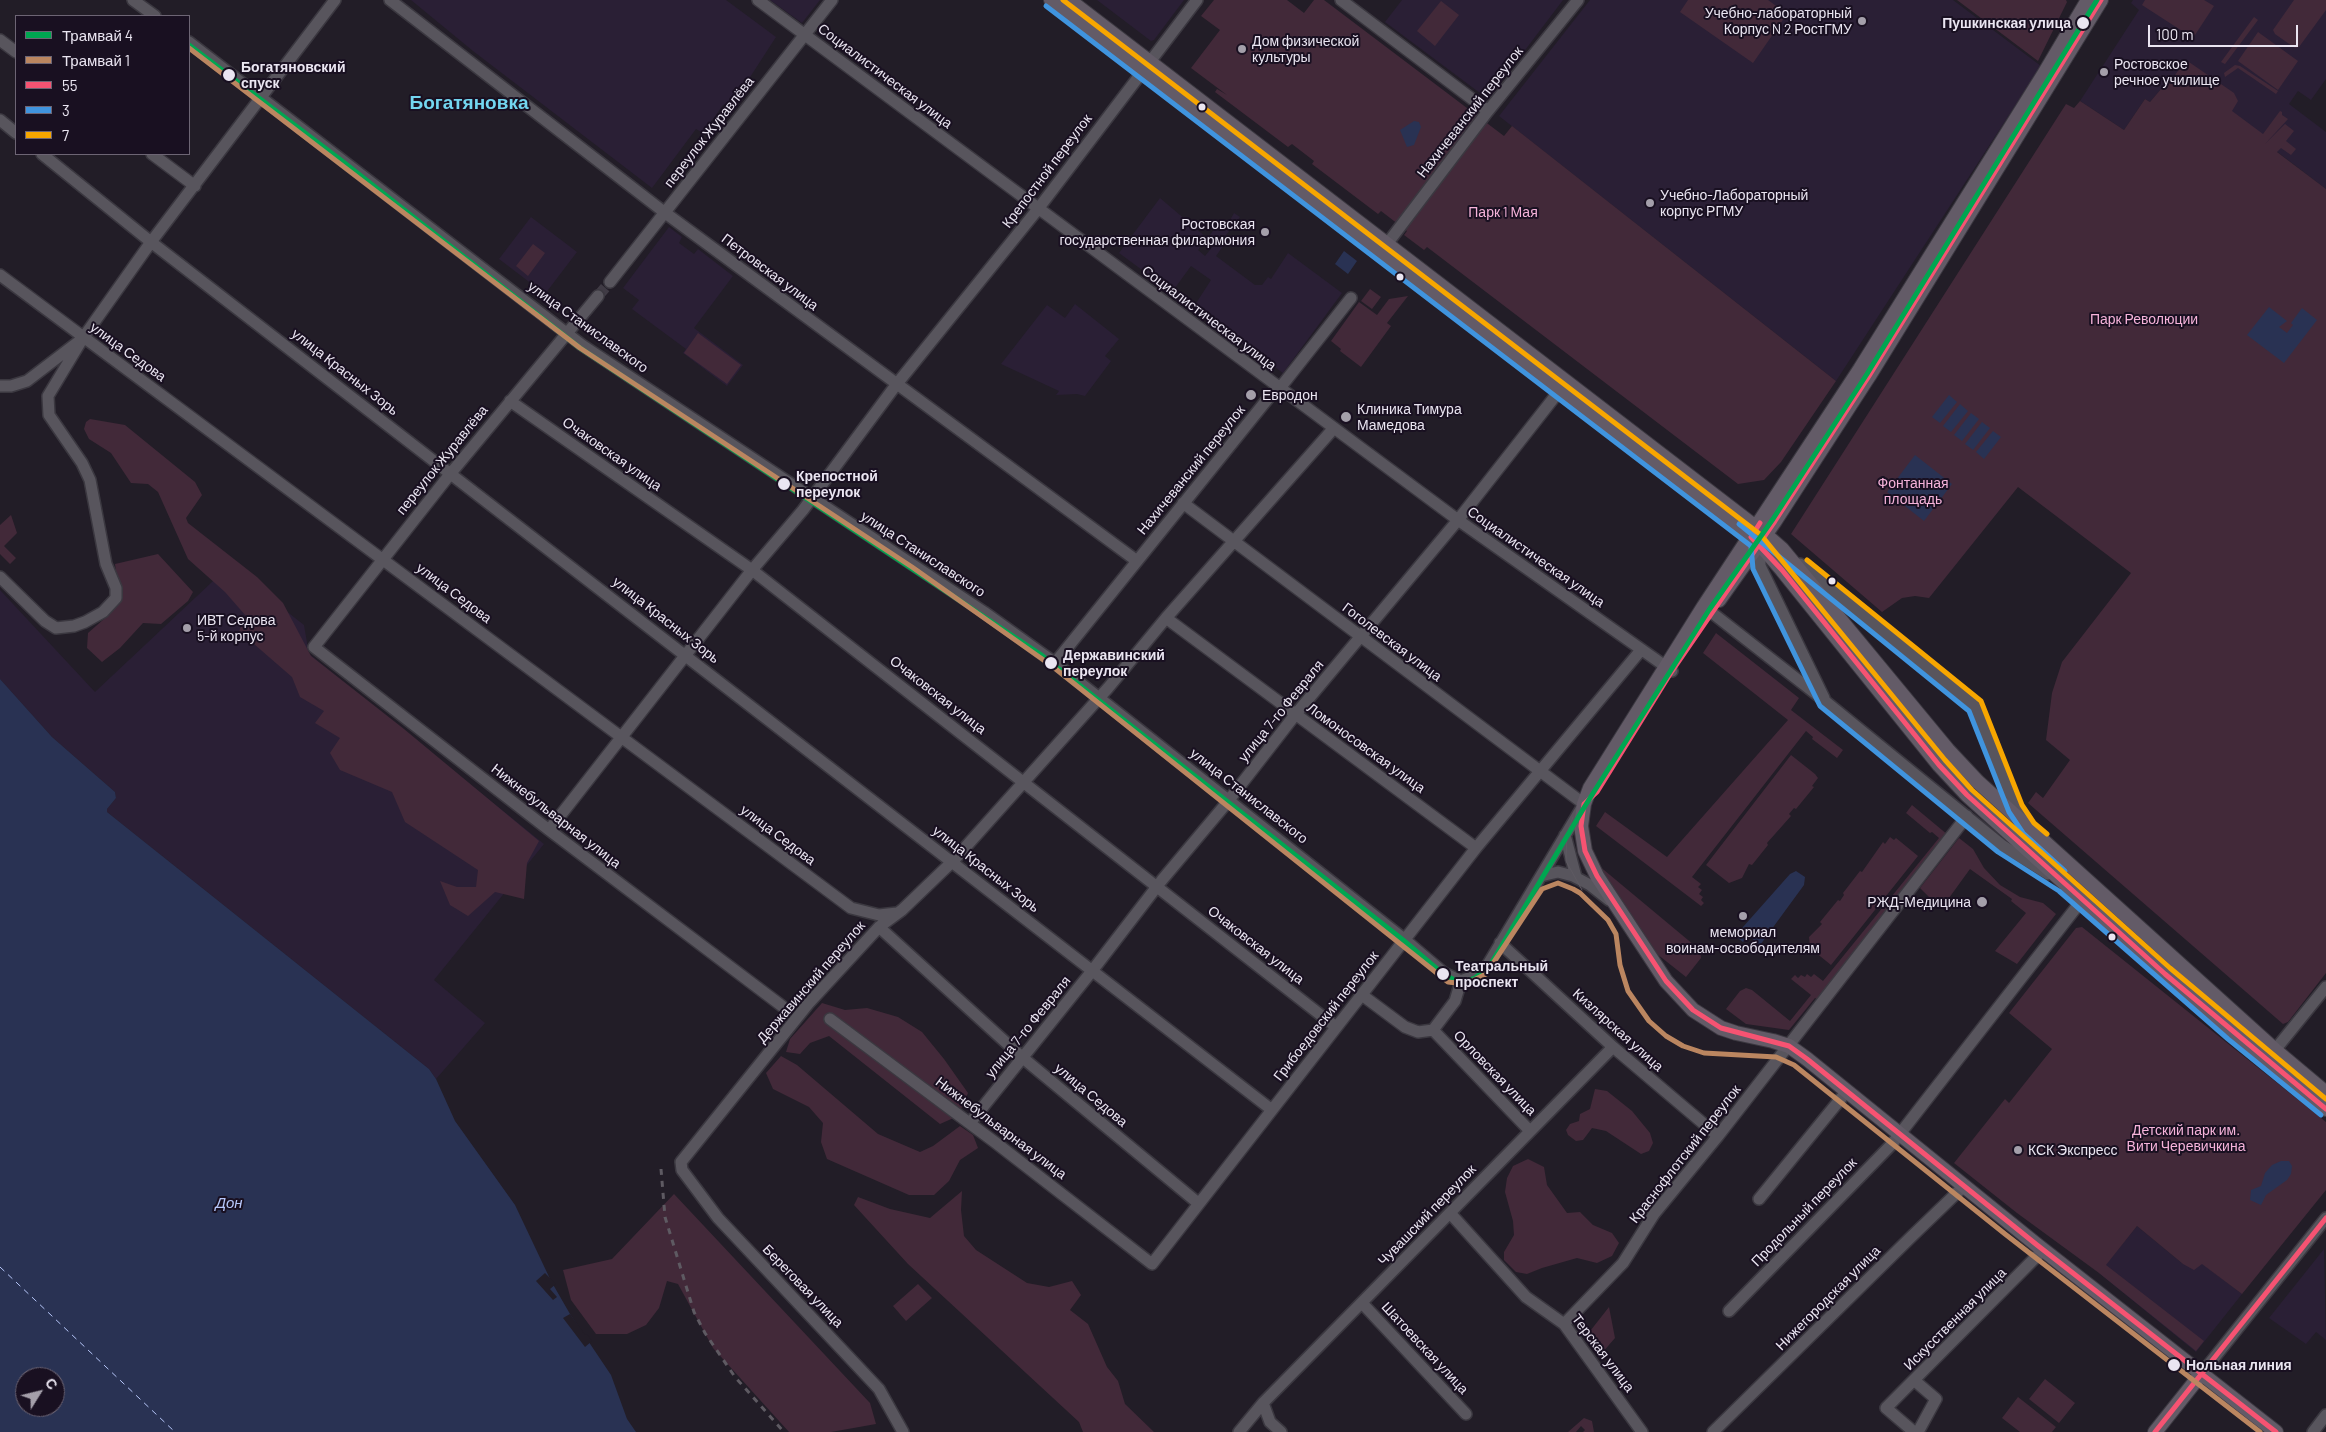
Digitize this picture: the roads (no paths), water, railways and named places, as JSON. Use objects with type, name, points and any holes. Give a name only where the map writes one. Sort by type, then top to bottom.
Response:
[{"type":"main road","points":[[1051,0],[1146,65],[1387,244],[1758,536],[1939,765],[1967,795],[2064,885],[2170,979],[2326,1109]]},
{"type":"main road","points":[[1069,0],[1146,65],[1560,390],[1758,536],[1782,549],[1948,750],[1978,782],[2326,1093]]},
{"type":"main road","points":[[1668,669],[1711,612],[2088,0]]},
{"type":"main road","points":[[2101,0],[1869,376],[1758,536],[1590,788],[1584,804],[1581,826],[1585,851],[1596,876],[1666,981],[1693,1010],[1706,1020],[1736,1033],[1773,1040],[1788,1046],[1847,1090],[2043,1250],[2276,1432]]},
{"type":"main road","points":[[2155,1432],[2202,1373]]},
{"type":"street","points":[[133,0],[153,15]]},
{"type":"street","points":[[0,577],[45,621],[56,628],[74,626],[103,612],[111,605],[117,593],[106,564],[90,480],[82,463],[50,415],[47,405],[52,388],[83,338],[152,242],[335,0]]},
{"type":"street","name":"Петровская улица","points":[[390,0],[664,212],[1137,561]]},
{"type":"street","name":"Социалистическая улица","points":[[758,0],[1038,210],[1458,520],[1668,669]]},
{"type":"street","name":"переулок Журавлёва","points":[[610,282],[832,0]]},
{"type":"street","name":"Крепостной переулок","points":[[549,830],[685,654],[812,498],[896,385],[1038,210],[1197,0]]},
{"type":"street","points":[[1341,0],[1488,111]]},
{"type":"street","name":"Нахичеванский переулок","points":[[1387,244],[1488,111],[1578,0]]},
{"type":"street","points":[[0,40],[15,51]]},
{"type":"street","name":"улица Станиславского","points":[[190,43],[343,159],[567,334],[984,612],[1055,663],[1404,939],[1444,973],[1460,981]]},
{"type":"street","points":[[0,120],[15,132]]},
{"type":"street","name":"улица Красных Зорь","points":[[43,155],[152,242],[1272,1110]]},
{"type":"street","points":[[153,155],[195,186]]},
{"type":"street","name":"улица Седова","points":[[0,275],[383,558],[851,908],[878,915],[897,913]]},
{"type":"street","name":"переулок Журавлёва","points":[[314,647],[451,473],[598,296]]},
{"type":"street","name":"Нахичеванский переулок","points":[[1055,663],[1183,502],[1270,396],[1280,388],[1351,298]]},
{"type":"street","points":[[0,386],[11,386],[27,380],[83,338]]},
{"type":"street","name":"улица 7-го Февраля","points":[[970,1123],[1092,971],[1157,886],[1229,800],[1295,715],[1458,520],[1560,390]]},
{"type":"street","name":"Очаковская улица","points":[[510,401],[752,570],[1336,1027]]},
{"type":"street","name":"Державинский переулок","points":[[681,1162],[808,1004],[879,928],[952,861],[1025,782],[1166,618],[1334,428]]},
{"type":"street","name":"Гоголевская улица","points":[[1183,502],[1361,638],[1584,804]]},
{"type":"street","points":[[1758,536],[1760,566],[1825,701]]},
{"type":"street","points":[[1782,549],[1975,706],[2014,808],[2028,828]]},
{"type":"street","points":[[1711,612],[1825,701],[2003,846],[2064,885]]},
{"type":"street","name":"Ломоносовская улица","points":[[1166,618],[1476,848]]},
{"type":"street","name":"Нижнебульварная улица","points":[[314,647],[549,830],[782,1006]]},
{"type":"street","name":"Грибоедовский переулок","points":[[1152,1264],[1476,848],[1641,650]]},
{"type":"street","points":[[1433,1030],[1455,1001],[1460,981],[1482,971],[1584,804]]},
{"type":"street","name":"Краснофлотский переулок","points":[[1564,1324],[1623,1264],[1654,1214],[1718,1136],[1967,816]]},
{"type":"street","points":[[1565,835],[1576,877]]},
{"type":"street","points":[[1541,876],[1558,872],[1576,877],[1590,885],[1616,906]]},
{"type":"street","name":"Продольный переулок","points":[[1729,1311],[1892,1144],[1898,1133],[2082,900]]},
{"type":"street","name":"улица Седова","points":[[879,928],[1023,1058],[1198,1203]]},
{"type":"street","name":"Кизлярская улица","points":[[1500,943],[1613,1047],[1718,1136]]},
{"type":"street","points":[[2170,979],[2182,966]]},
{"type":"street","points":[[2276,1050],[2326,987]]},
{"type":"street","name":"Орловская улица","points":[[1362,994],[1405,1027],[1418,1032],[1433,1030],[1530,1131]]},
{"type":"street","name":"Нижнебульварная улица","points":[[830,1019],[970,1123],[1152,1264]]},
{"type":"street","name":"Чувашский переулок","points":[[1239,1432],[1263,1403],[1613,1047]]},
{"type":"street","points":[[1759,1199],[1847,1090]]},
{"type":"street","name":"Береговая улица","points":[[681,1162],[682,1170],[718,1218],[879,1388],[903,1432]]},
{"type":"street","name":"Нижегородская улица","points":[[1713,1432],[1964,1186]]},
{"type":"street","name":"Терская улица","points":[[1450,1213],[1526,1297],[1564,1324],[1642,1432]]},
{"type":"street","points":[[2202,1373],[2326,1218]]},
{"type":"street","name":"Искусственная улица","points":[[1914,1432],[1886,1408],[1915,1381],[2043,1250]]},
{"type":"street","name":"Шатоевская улица","points":[[1362,1303],[1466,1414]]},
{"type":"street","points":[[1915,1381],[1936,1399],[1918,1432]]},
{"type":"street","points":[[1263,1403],[1270,1422],[1281,1432]]},
{"type":"street","points":[[2313,1432],[2326,1415]]},
{"type":"water","points":[[1414,121],[1419,122],[1421,127],[1414,145],[1407,147],[1400,130]]},
{"type":"water","points":[[1344,251],[1357,261],[1348,274],[1335,264]]},
{"type":"water","points":[[2269,307],[2287,321],[2279,327],[2287,333],[2293,325],[2291,323],[2302,308],[2317,320],[2284,363],[2247,335]]},
{"type":"water","points":[[1949,395],[1957,402],[1940,423],[1932,417]]},
{"type":"water","points":[[1960,404],[1968,411],[1951,432],[1943,426]]},
{"type":"water","points":[[1971,413],[1979,419],[1962,441],[1954,435]]},
{"type":"water","points":[[1982,422],[1990,428],[1973,450],[1965,444]]},
{"type":"water","points":[[1993,431],[2001,437],[1984,459],[1976,452]]},
{"type":"water","points":[[1915,455],[1952,484],[1924,521],[1887,492]]},
{"type":"water","name":"Дон","points":[[0,679],[52,737],[115,792],[116,798],[107,809],[107,812],[429,1069],[436,1079],[455,1121],[515,1205],[551,1281],[570,1314],[611,1375],[627,1419],[636,1432],[0,1432]]},
{"type":"water","points":[[1796,871],[1805,877],[1804,885],[1755,952],[1749,947],[1754,940],[1748,935],[1743,942],[1735,936],[1790,874]]},
{"type":"water","points":[[2281,1161],[2289,1161],[2292,1166],[2291,1174],[2287,1180],[2266,1195],[2261,1205],[2250,1200],[2251,1190],[2261,1186],[2265,1173],[2272,1165]]},
{"type":"tunnel","points":[[598,296],[610,282]]},
{"type":"tram line","name":"4","points":[[190,46],[342,161],[580,348],[1040,654],[1403,940],[1443,974],[1460,983],[1475,978],[1489,967],[1585,806],[1709,610],[1773,519],[1867,374],[2097,0]]},
{"type":"tram line","name":"1","points":[[190,49],[580,348],[912,567],[1052,666],[1448,982],[1466,984],[1486,974],[1542,889],[1558,883],[1573,889],[1580,893],[1608,920],[1616,934],[1620,965],[1628,991],[1649,1021],[1666,1036],[1683,1046],[1704,1053],[1776,1057],[1794,1065],[2005,1234],[2260,1432]]},
{"type":"tram line","points":[[1573,817],[1567,833],[1566,861],[1582,890]]},
{"type":"railway","points":[[661,1169],[665,1217],[694,1312],[705,1333],[735,1377],[784,1432]]},
{"type":"place","name":"Учебно-лабораторный Корпус N 2 РостГМУ","points":[[1862,21]]},
{"type":"place","name":"Пушкинская улица","points":[[2083,23]]},
{"type":"place","name":"Дом физической культуры","points":[[1242,49]]},
{"type":"place","name":"Ростовское речное училище","points":[[2104,72]]},
{"type":"place","name":"Богатяновский спуск","points":[[229,75]]},
{"type":"place","name":"Учебно-Лабораторный корпус РГМУ","points":[[1650,203]]},
{"type":"place","name":"Ростовская государственная филармония","points":[[1265,232]]},
{"type":"place","name":"Евродон","points":[[1251,395]]},
{"type":"place","name":"Клиника Тимура Мамедова","points":[[1346,417]]},
{"type":"place","name":"Крепостной переулок","points":[[784,484]]},
{"type":"place","name":"ИВТ Седова 5-й корпус","points":[[187,628]]},
{"type":"place","name":"Державинский переулок","points":[[1051,663]]},
{"type":"place","name":"РЖД-Медицина","points":[[1982,902]]},
{"type":"place","name":"мемориал воинам-освободителям","points":[[1743,916]]},
{"type":"place","name":"Театральный проспект","points":[[1443,974]]},
{"type":"place","name":"КСК Экспресс","points":[[2018,1150]]},
{"type":"place","name":"Нольная линия","points":[[2174,1365]]},
{"type":"district","name":"Богатяновка","points":[[469,103]]},
{"type":"park label","name":"Парк 1 Мая","points":[[1503,212]]},
{"type":"park label","name":"Парк Революции","points":[[2144,319]]},
{"type":"park label","name":"Фонтанная площадь","points":[[1913,492]]},
{"type":"park label","name":"Детский парк им. Вити Черевичкина","points":[[2186,1138]]}]
